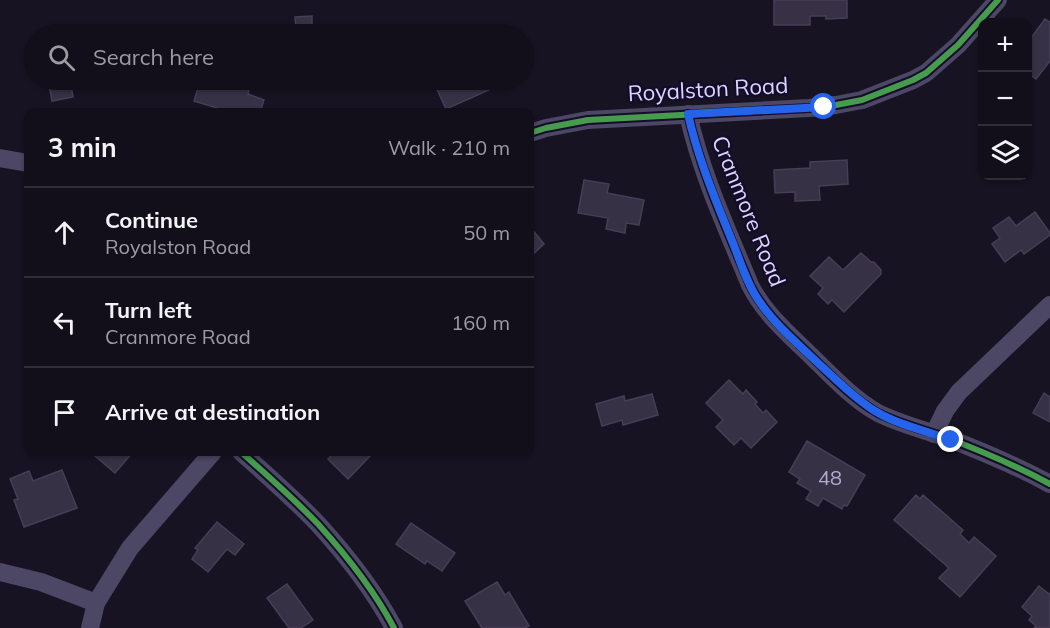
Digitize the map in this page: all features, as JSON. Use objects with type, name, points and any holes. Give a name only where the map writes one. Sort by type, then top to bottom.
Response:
[{"type":"street","name":"Royalston Road","points":[[534,132],[588,120],[824,107],[862,100],[926,73],[958,45],[998,0]]},
{"type":"street","name":"Cranmore Road","points":[[688,114],[701,163],[754,294],[767,313],[786,333],[876,412],[991,456],[1050,484]]},
{"type":"street","points":[[0,158],[24,162]]},
{"type":"street","points":[[934,434],[945,411],[959,392],[1050,305]]},
{"type":"street","points":[[90,628],[96,603],[130,548],[210,456]]},
{"type":"street","points":[[245,456],[324,531],[376,597],[394,628]]},
{"type":"street","points":[[0,572],[41,582],[96,603]]},
{"type":"building","points":[[774,0],[847,0],[847,18],[826,19],[826,16],[810,16],[810,25],[774,25]]},
{"type":"building","points":[[312,16],[312,24],[296,24],[295,17]]},
{"type":"building","points":[[1045,19],[1050,22],[1050,61],[1036,79],[1032,76],[1032,37]]},
{"type":"building","points":[[50,90],[72,90],[73,97],[52,101]]},
{"type":"building","points":[[197,90],[249,90],[248,94],[264,100],[261,108],[217,108],[194,101]]},
{"type":"building","points":[[437,90],[489,90],[448,108],[446,108]]},
{"type":"building","points":[[847,160],[848,184],[819,186],[820,200],[795,201],[795,192],[775,193],[774,170],[810,168],[810,162]]},
{"type":"building","points":[[584,180],[609,184],[607,193],[644,200],[639,225],[626,223],[625,233],[606,229],[608,218],[578,213]]},
{"type":"building","points":[[1035,212],[1050,235],[1024,254],[1021,250],[1005,262],[992,244],[1000,238],[993,228],[1009,217],[1016,226]]},
{"type":"building","points":[[534,232],[544,244],[534,253]]},
{"type":"building","points":[[861,253],[874,262],[881,270],[881,274],[844,312],[832,300],[828,304],[818,294],[823,288],[810,276],[829,257],[843,270]]},
{"type":"building","points":[[729,380],[743,394],[746,390],[763,413],[766,410],[777,422],[751,448],[741,438],[734,445],[716,427],[723,420],[706,403]]},
{"type":"building","points":[[1044,393],[1050,397],[1050,422],[1033,413]]},
{"type":"building","points":[[652,394],[658,415],[623,425],[622,420],[602,426],[596,404],[624,396],[625,401]]},
{"type":"building","points":[[807,441],[865,475],[847,506],[844,505],[842,509],[823,498],[818,506],[806,499],[811,491],[797,483],[800,479],[789,472]]},
{"type":"building","points":[[95,456],[130,456],[115,473]]},
{"type":"building","points":[[331,456],[370,456],[348,479],[328,459]]},
{"type":"building","points":[[62,470],[77,508],[24,527],[14,500],[18,499],[10,479],[29,471],[33,481]]},
{"type":"building","points":[[916,495],[920,499],[923,495],[963,530],[960,534],[969,543],[974,537],[996,556],[960,597],[939,578],[949,568],[894,520]]},
{"type":"building","points":[[217,522],[244,544],[235,555],[227,549],[208,572],[192,559],[198,550],[195,548]]},
{"type":"building","points":[[411,523],[455,553],[442,571],[427,561],[425,564],[396,544]]},
{"type":"building","points":[[497,582],[505,595],[509,592],[529,626],[525,628],[482,628],[465,601]]},
{"type":"building","points":[[287,584],[313,620],[301,628],[289,628],[267,598]]},
{"type":"building","points":[[1039,586],[1050,593],[1050,628],[1034,628],[1036,626],[1029,620],[1032,616],[1022,607]]},
{"type":"cycle path","points":[[534,132],[588,120],[809,108],[862,100],[926,73],[958,45],[998,0]]},
{"type":"cycle path","points":[[688,114],[707,179],[750,285],[761,303],[782,328],[849,392],[878,413],[983,452],[1050,484]]},
{"type":"cycle path","points":[[245,456],[300,505],[329,536],[369,587],[394,628]]},
{"type":"route","points":[[824,107],[688,114],[701,163],[724,221],[754,294],[767,313],[867,406],[897,421],[951,440]]}]
